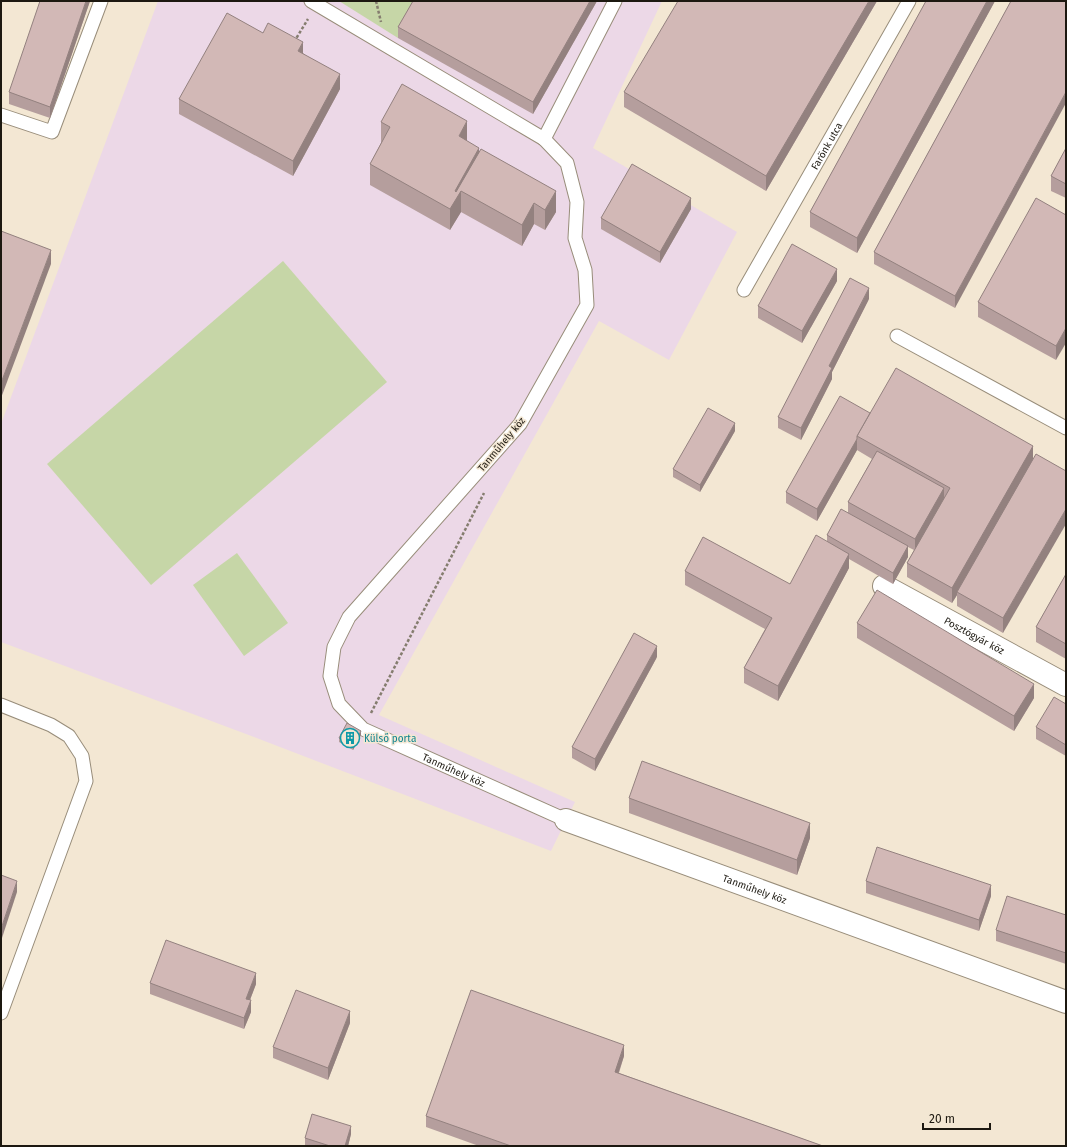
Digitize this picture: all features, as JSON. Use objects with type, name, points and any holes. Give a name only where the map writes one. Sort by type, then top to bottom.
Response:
[{"type":"street","name":"Posztógyár köz","points":[[884,586],[1066,685]]},
{"type":"street","name":"Tanműhely köz","points":[[566,820],[1066,1002]]},
{"type":"lane","points":[[1,115],[52,132],[101,1]]},
{"type":"lane","points":[[544,139],[615,1]]},
{"type":"lane","name":"Farönk utca","points":[[744,290],[909,1]]},
{"type":"lane","name":"Tanműhely köz","points":[[314,3],[544,139],[566,163],[568,169],[577,202],[575,238],[585,270],[587,305],[520,424],[349,618],[334,647],[330,676],[339,704],[362,729],[566,820]]},
{"type":"lane","points":[[896,336],[1066,428]]},
{"type":"lane","points":[[1,705],[51,725],[69,736],[82,756],[86,781],[1,1013]]},
{"type":"path","points":[[293,43],[314,3]]},
{"type":"path","points":[[362,729],[487,488]]},
{"type":"shaded area","points":[[158,1],[662,1],[593,148],[737,232],[669,360],[599,321],[379,715],[575,802],[551,851],[1,642],[1,424]]},
{"type":"green space","points":[[339,1],[419,1],[398,38]]},
{"type":"green space","points":[[283,261],[387,382],[151,585],[47,464]]},
{"type":"green space","points":[[237,553],[288,623],[244,656],[193,585]]},
{"type":"building","points":[[40,1],[86,1],[50,107],[9,92]]},
{"type":"building","points":[[413,1],[590,1],[533,102],[398,27]]},
{"type":"building","points":[[678,1],[869,1],[766,176],[624,92]]},
{"type":"building","points":[[926,1],[987,1],[857,238],[810,212]]},
{"type":"building","points":[[1011,1],[1066,1],[1066,92],[955,296],[874,252]]},
{"type":"building","points":[[227,13],[263,33],[268,23],[303,42],[298,51],[340,74],[293,161],[179,99]]},
{"type":"building","points":[[402,84],[467,121],[459,136],[479,148],[455,191],[456,192],[481,149],[556,191],[545,210],[534,203],[522,225],[461,191],[450,209],[370,164],[390,127],[381,122]]},
{"type":"building","points":[[1066,148],[1066,184],[1051,176]]},
{"type":"building","points":[[632,164],[691,198],[660,252],[601,218]]},
{"type":"building","points":[[1036,198],[1066,215],[1066,328],[1056,346],[978,302]]},
{"type":"building","points":[[1,231],[51,250],[1,383]]},
{"type":"building","points":[[792,244],[837,269],[802,331],[758,306]]},
{"type":"building","points":[[850,278],[869,288],[829,366],[832,368],[801,428],[778,417]]},
{"type":"building","points":[[896,368],[1033,446],[952,588],[907,563],[950,488],[857,436]]},
{"type":"building","points":[[840,396],[870,413],[817,509],[786,492]]},
{"type":"building","points":[[708,408],[735,423],[700,485],[673,469]]},
{"type":"building","points":[[877,451],[944,488],[915,539],[848,502]]},
{"type":"building","points":[[1036,454],[1066,471],[1066,509],[1003,618],[957,592]]},
{"type":"building","points":[[841,509],[908,546],[893,573],[827,535]]},
{"type":"building","points":[[816,535],[849,554],[778,686],[744,668],[772,618],[685,571],[703,537],[790,584]]},
{"type":"building","points":[[1066,574],[1066,644],[1036,627]]},
{"type":"building","points":[[877,590],[1034,684],[1014,716],[857,623]]},
{"type":"building","points":[[634,633],[657,646],[595,759],[572,747]]},
{"type":"building","points":[[1054,697],[1066,704],[1066,745],[1036,727]]},
{"type":"building","name":"Külső porta","points":[[347,723],[361,731],[353,746],[339,738]]},
{"type":"building","points":[[642,761],[810,823],[797,860],[629,798]]},
{"type":"building","points":[[877,847],[991,885],[979,920],[866,881]]},
{"type":"building","points":[[1,875],[17,881],[1,929]]},
{"type":"building","points":[[1007,896],[1066,915],[1066,953],[996,930]]},
{"type":"building","points":[[166,940],[256,973],[246,999],[251,1000],[244,1018],[150,983]]},
{"type":"building","points":[[296,990],[350,1011],[328,1068],[273,1047]]},
{"type":"building","points":[[471,990],[624,1045],[615,1072],[823,1146],[511,1146],[426,1116]]},
{"type":"building","points":[[312,1114],[351,1126],[345,1146],[330,1146],[305,1138]]},
{"type":"place","name":"Külső porta","points":[[350,738]]}]
